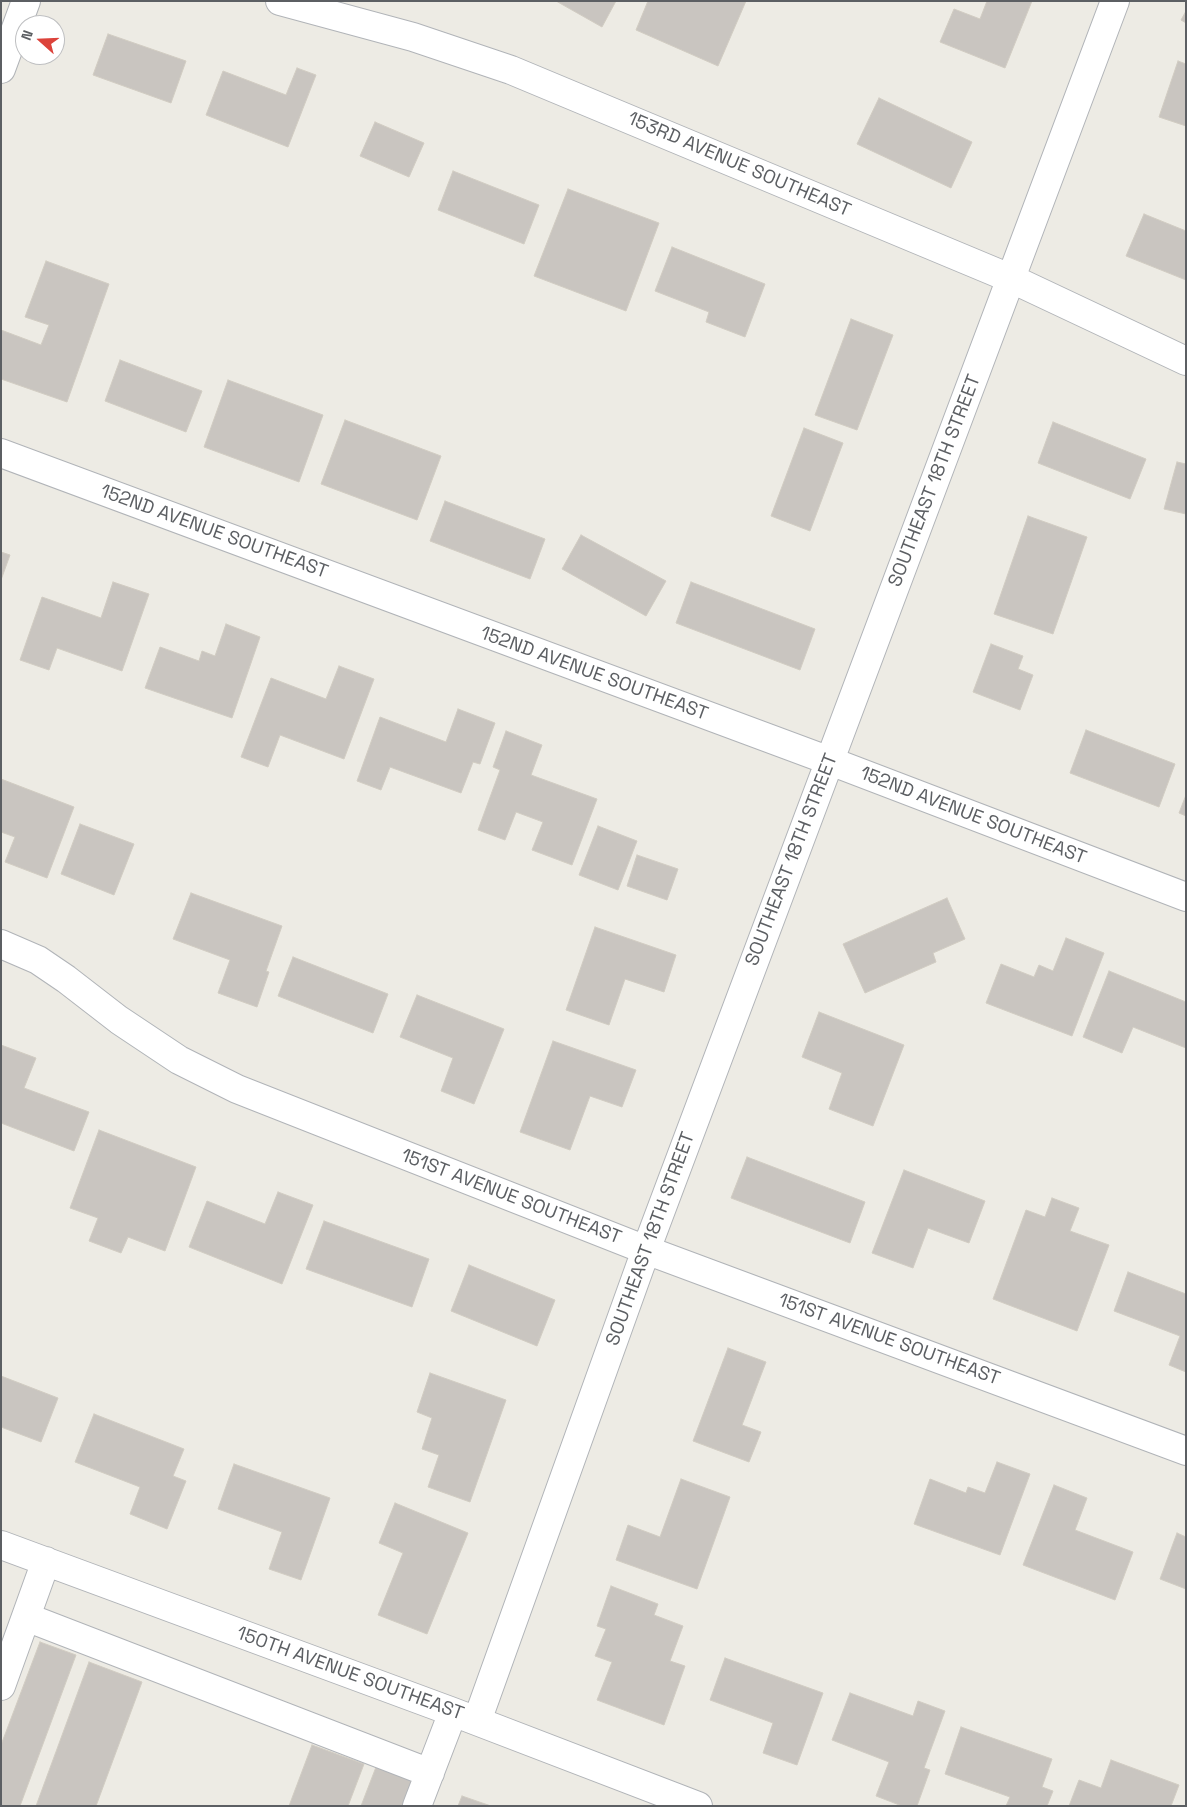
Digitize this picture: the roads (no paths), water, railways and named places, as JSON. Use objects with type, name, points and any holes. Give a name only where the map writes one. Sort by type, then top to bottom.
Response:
[{"type":"street","points":[[1,69],[26,1]]},
{"type":"street","name":"153RD AVENUE SOUTHEAST","points":[[280,1],[413,37],[511,70],[1012,279],[1186,361]]},
{"type":"street","name":"SOUTHEAST 18TH STREET","points":[[418,1806],[430,1773],[465,1717],[646,1250],[1115,1]]},
{"type":"street","name":"152ND AVENUE SOUTHEAST","points":[[1,453],[830,761],[1186,897]]},
{"type":"street","name":"151ST AVENUE SOUTHEAST","points":[[1,944],[38,960],[119,1020],[179,1060],[237,1089],[646,1250],[1186,1451]]},
{"type":"street","name":"150TH AVENUE SOUTHEAST","points":[[1,1545],[465,1717],[657,1799],[698,1806]]},
{"type":"street","points":[[1,1686],[46,1562]]},
{"type":"street","points":[[26,1617],[430,1773]]}]
